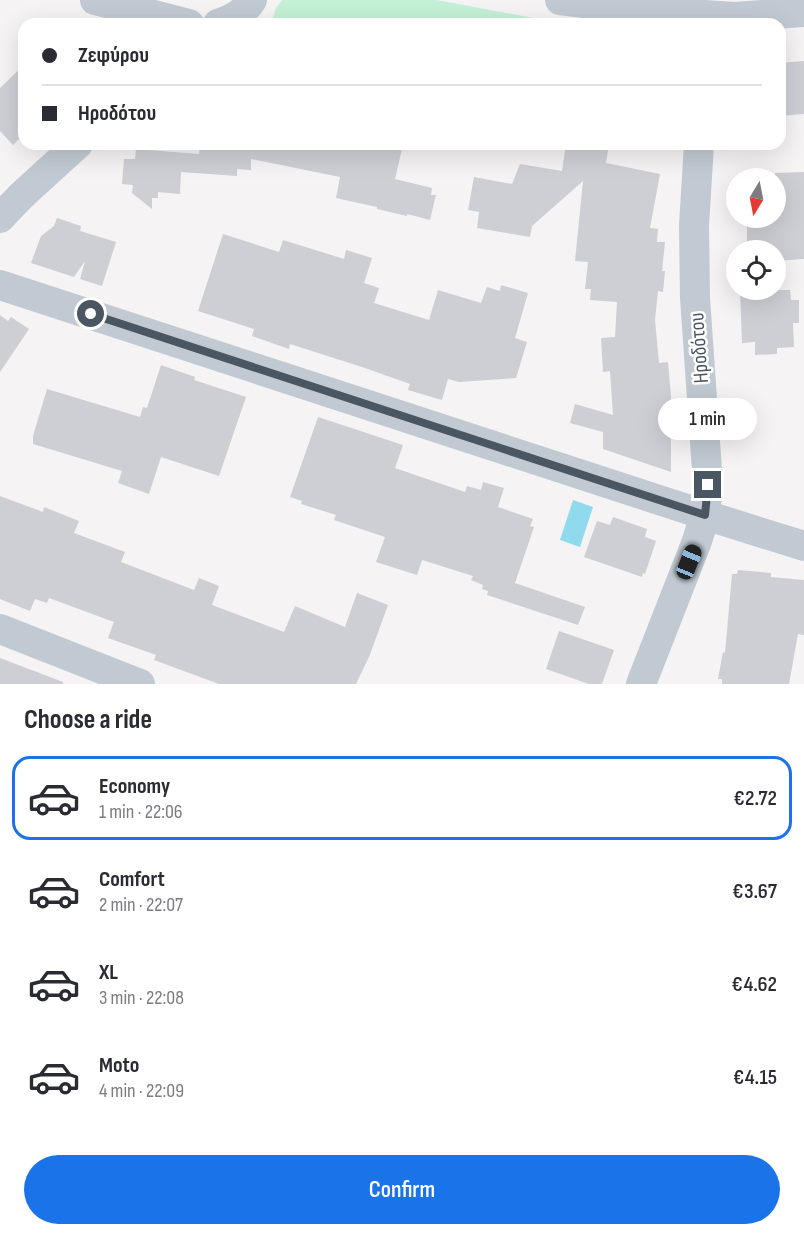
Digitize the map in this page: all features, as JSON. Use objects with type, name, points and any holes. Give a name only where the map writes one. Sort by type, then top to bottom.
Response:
[{"type":"street","points":[[95,0],[166,18]]},
{"type":"street","points":[[195,0],[202,18]]},
{"type":"street","points":[[233,18],[248,7],[252,0]]},
{"type":"street","points":[[560,0],[714,18]]},
{"type":"street","points":[[751,18],[804,12]]},
{"type":"street","points":[[0,218],[71,150]]},
{"type":"street","name":"Ηροδότου","points":[[640,684],[698,541],[705,515],[708,485],[695,287],[694,225],[699,150]]},
{"type":"street","points":[[0,285],[804,546]]},
{"type":"street","points":[[0,629],[140,684]]},
{"type":"green space","points":[[282,0],[437,0],[533,18],[273,18]]},
{"type":"water","points":[[573,500],[593,507],[580,547],[560,540]]},
{"type":"building","points":[[804,61],[804,114],[786,116],[786,62]]},
{"type":"building","points":[[18,71],[18,140],[13,145],[0,131],[0,88]]},
{"type":"building","points":[[136,150],[199,154],[199,150],[402,150],[395,179],[432,188],[431,195],[436,195],[430,220],[407,214],[407,216],[336,198],[340,177],[251,159],[251,170],[237,169],[237,176],[181,172],[180,194],[158,192],[158,198],[152,198],[152,209],[132,193],[133,185],[122,184],[124,159],[135,159]]},
{"type":"building","points":[[565,150],[608,150],[606,163],[660,174],[650,228],[658,229],[657,242],[665,242],[662,271],[665,271],[663,292],[658,291],[655,320],[659,363],[668,362],[671,396],[671,472],[603,449],[603,432],[570,423],[575,404],[613,415],[610,371],[603,372],[601,338],[615,337],[617,302],[590,300],[591,289],[585,289],[588,262],[575,261],[583,181],[532,226],[530,237],[477,228],[479,212],[468,210],[474,177],[512,184],[520,164],[562,171]]},
{"type":"building","points":[[804,172],[804,259],[786,260],[786,240],[747,240],[747,228],[786,228],[786,173]]},
{"type":"building","points":[[57,218],[81,226],[80,231],[116,242],[102,286],[80,279],[85,261],[74,277],[31,263],[41,236],[54,226]]},
{"type":"building","points":[[223,234],[279,252],[283,240],[344,259],[346,250],[372,258],[364,283],[379,288],[374,303],[429,320],[438,290],[481,303],[487,287],[500,291],[501,285],[528,293],[515,338],[527,342],[516,378],[459,382],[448,379],[442,400],[408,390],[410,384],[362,367],[290,344],[289,349],[252,336],[254,329],[198,311]]},
{"type":"building","points":[[786,290],[790,290],[791,300],[799,300],[799,323],[793,323],[794,347],[777,348],[777,354],[755,355],[755,342],[742,343],[740,300],[786,300]]},
{"type":"building","points":[[0,315],[8,321],[11,317],[29,329],[0,372]]},
{"type":"building","points":[[161,365],[195,377],[194,380],[246,397],[219,476],[161,457],[149,494],[118,483],[122,471],[33,444],[33,436],[47,389],[140,417],[143,407],[147,408]]},
{"type":"building","points":[[318,417],[403,445],[395,468],[465,492],[467,486],[481,490],[483,482],[504,488],[498,507],[533,519],[530,526],[534,527],[515,583],[585,607],[578,625],[487,595],[488,591],[482,589],[483,585],[471,580],[473,576],[422,560],[417,575],[376,562],[385,537],[334,520],[336,515],[301,504],[302,501],[290,497]]},
{"type":"building","points":[[0,496],[43,512],[44,507],[79,521],[74,533],[125,552],[121,562],[194,590],[199,578],[219,586],[212,605],[284,632],[295,606],[345,627],[357,593],[388,605],[369,657],[356,684],[219,684],[154,660],[156,655],[108,638],[114,622],[49,598],[47,603],[35,599],[30,611],[0,599]]},
{"type":"building","points":[[613,517],[647,529],[645,537],[656,541],[642,577],[584,557],[597,521],[610,525]]},
{"type":"building","points":[[738,570],[771,573],[771,577],[804,580],[804,635],[798,634],[789,684],[722,684],[722,679],[718,679],[723,652],[725,653],[732,574],[737,574]]},
{"type":"building","points":[[559,631],[614,650],[602,684],[589,684],[546,669]]},
{"type":"building","points":[[0,658],[63,682],[63,684],[0,684]]},
{"type":"route","points":[[91,314],[705,515],[708,485]]}]
